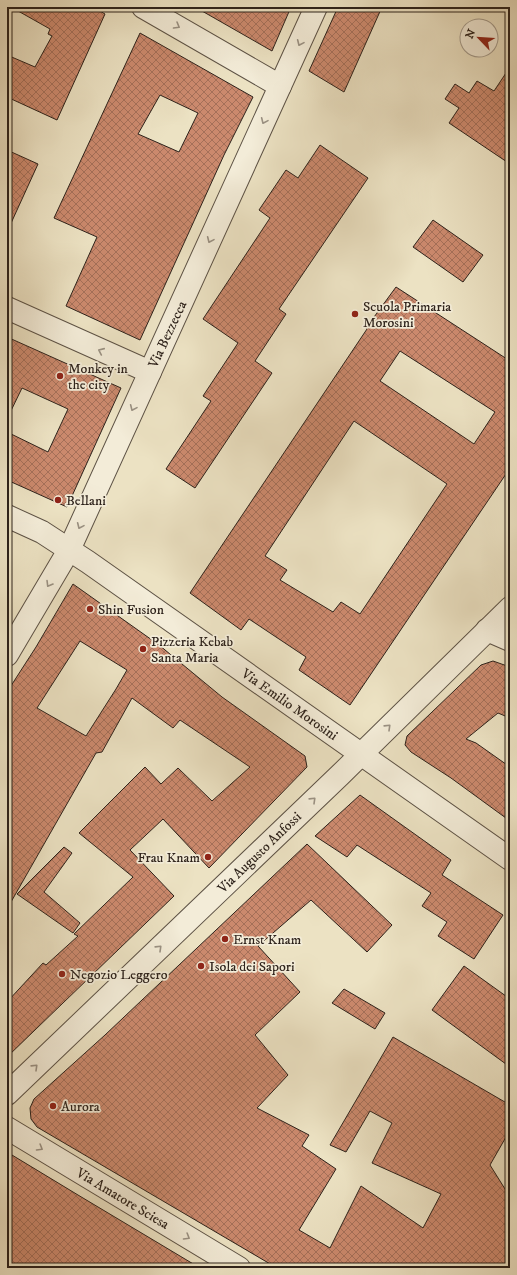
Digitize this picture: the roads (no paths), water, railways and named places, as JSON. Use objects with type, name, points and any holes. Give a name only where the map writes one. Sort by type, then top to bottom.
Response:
[{"type":"street","points":[[143,7],[280,86]]},
{"type":"street","name":"Via Bezzecca","points":[[7,655],[69,550],[316,7]]},
{"type":"street","points":[[7,308],[150,372]]},
{"type":"street","name":"Via Emilio Morosini","points":[[7,516],[42,532],[69,550],[510,859]]},
{"type":"street","name":"Via Augusto Anfossi","points":[[7,1094],[510,608]]},
{"type":"street","points":[[487,630],[510,640]]},
{"type":"street","name":"Via Amatore Sciesa","points":[[7,1128],[239,1268]]},
{"type":"place","name":"Scuola Primaria Morosini","points":[[355,314]]},
{"type":"place","name":"Monkey in the city","points":[[60,376]]},
{"type":"place","name":"Bellani","points":[[58,500]]},
{"type":"place","name":"Shin Fusion","points":[[90,609]]},
{"type":"place","name":"Pizzeria Kebab Santa Maria","points":[[143,649]]},
{"type":"place","name":"Frau Knam","points":[[208,857]]},
{"type":"place","name":"Ernst Knam","points":[[225,939]]},
{"type":"place","name":"Isola dei Sapori","points":[[201,966]]},
{"type":"place","name":"Negozio Leggero","points":[[62,974]]},
{"type":"place","name":"Aurora","points":[[53,1106]]}]
